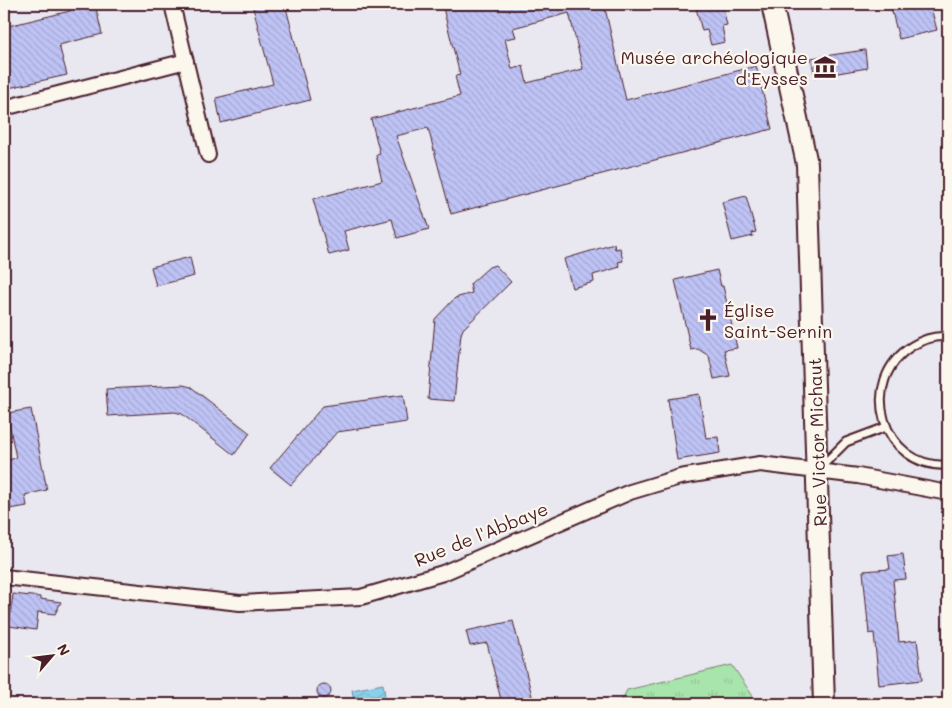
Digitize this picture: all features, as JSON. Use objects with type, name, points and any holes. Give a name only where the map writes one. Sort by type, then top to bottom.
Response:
[{"type":"street","points":[[172,4],[208,155]]},
{"type":"street","name":"Rue Victor Michaut","points":[[772,4],[808,164],[824,704]]},
{"type":"street","points":[[4,108],[186,61]]},
{"type":"street","name":"Rue de l'Abbaye","points":[[4,577],[240,603],[361,597],[443,573],[630,492],[680,477],[760,464],[858,476],[948,494]]},
{"type":"lane","points":[[948,336],[920,341],[902,353],[888,371],[882,386],[881,409],[886,427],[898,446],[917,459],[938,465],[948,465]]},
{"type":"lane","points":[[817,471],[846,442],[886,427]]},
{"type":"green space","points":[[732,665],[758,704],[620,704],[627,690]]},
{"type":"water","points":[[383,684],[385,696],[354,701],[352,690]]},
{"type":"building","points":[[69,4],[95,4],[102,34],[59,45],[67,75],[4,89],[4,27],[70,11]]},
{"type":"building","points":[[252,4],[285,4],[310,100],[221,123],[216,98],[273,84]]},
{"type":"building","points":[[442,4],[604,4],[626,100],[756,66],[772,129],[451,214],[428,128],[396,136],[429,229],[397,238],[392,219],[344,231],[349,250],[329,255],[313,199],[382,181],[376,155],[380,154],[371,119],[460,96],[455,76],[460,75]],"holes":[[[569,13],[583,69],[527,83],[523,66],[512,69],[505,39],[516,37],[513,28]]]},
{"type":"building","points":[[695,4],[722,4],[727,25],[722,26],[725,42],[711,45],[707,30],[702,31]]},
{"type":"building","points":[[890,4],[930,4],[937,30],[899,39]]},
{"type":"building","points":[[865,50],[867,68],[815,77],[811,58]]},
{"type":"building","points":[[746,196],[756,232],[752,233],[753,236],[732,241],[722,202]]},
{"type":"building","points":[[614,244],[615,249],[620,248],[623,261],[618,262],[620,267],[593,275],[594,282],[572,288],[564,259]]},
{"type":"building","points":[[190,257],[194,276],[156,286],[151,267]]},
{"type":"building","points":[[495,265],[511,282],[463,329],[454,401],[428,399],[435,319],[455,298],[472,293],[470,284],[489,267]]},
{"type":"building","name":"Église Saint-Sernin","points":[[717,270],[721,286],[723,286],[737,348],[724,350],[730,376],[714,379],[709,356],[698,349],[691,350],[675,280]]},
{"type":"building","points":[[183,385],[191,387],[250,433],[234,455],[182,414],[175,412],[108,416],[106,389]]},
{"type":"building","points":[[699,394],[706,438],[718,437],[720,453],[677,460],[668,399]]},
{"type":"building","points":[[403,395],[407,422],[337,432],[291,485],[270,468],[323,406]]},
{"type":"building","points":[[31,409],[47,490],[25,495],[27,506],[4,510],[4,461],[16,458],[7,413]]},
{"type":"building","points":[[903,554],[906,579],[893,580],[899,642],[917,640],[922,680],[879,685],[874,633],[869,634],[863,571],[890,569],[888,556]]},
{"type":"building","points":[[13,594],[61,602],[55,614],[38,612],[36,630],[9,626]]},
{"type":"building","points":[[513,621],[534,704],[502,704],[487,643],[470,646],[466,631]]},
{"type":"building","points":[[321,684],[327,684],[331,691],[327,698],[321,698],[317,694],[317,688]]},
{"type":"place","name":"Musée archéologique d'Eysses","points":[[825,67]]},
{"type":"place","name":"Église Saint-Sernin","points":[[708,320]]}]
